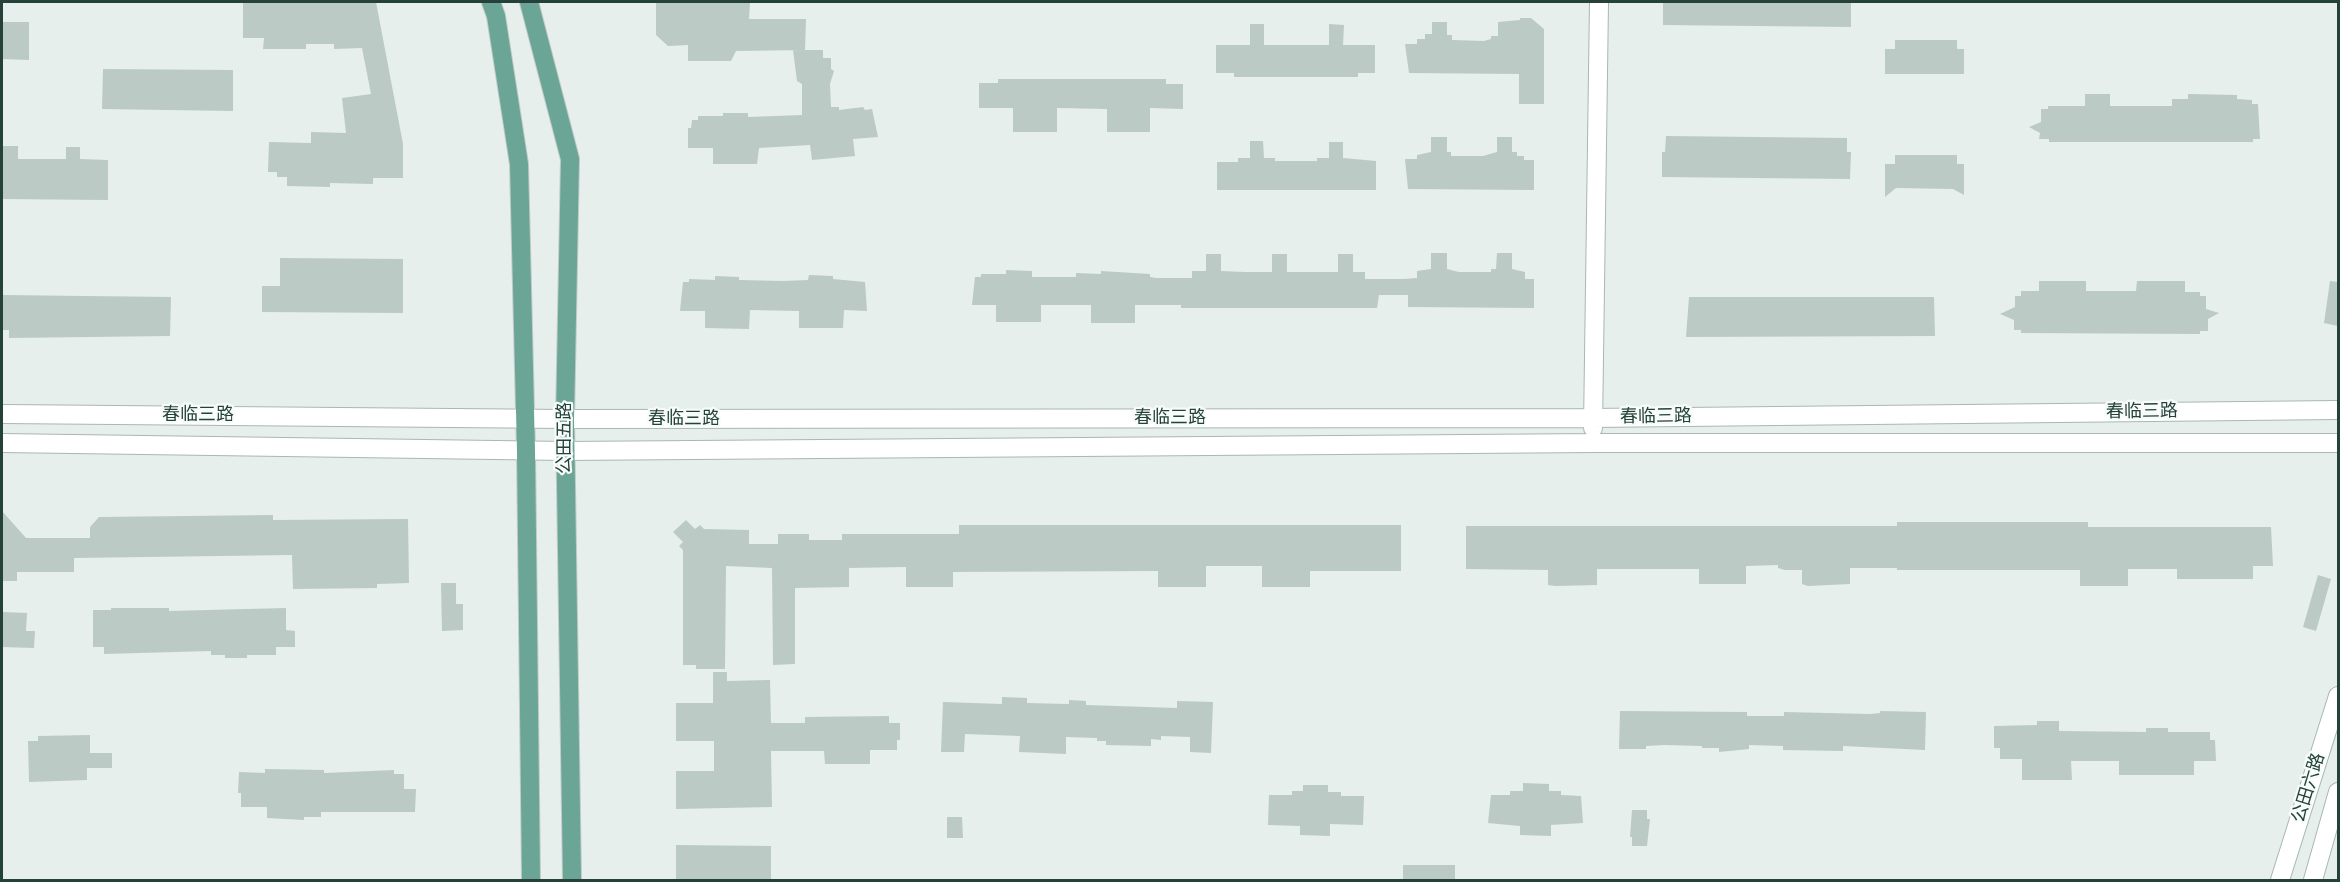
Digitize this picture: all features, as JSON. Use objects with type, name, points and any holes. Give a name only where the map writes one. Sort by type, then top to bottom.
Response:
[{"type":"main road","points":[[491,2],[496,16],[519,164],[526,451],[531,880]]},
{"type":"main road","name":"公田五路","points":[[529,2],[570,159],[565,451],[572,880]]},
{"type":"street","points":[[1595,443],[1591,418],[1599,2]]},
{"type":"street","name":"春临三路","points":[[2,414],[565,419],[1591,418],[2338,410]]},
{"type":"street","name":"春临三路","points":[[2,443],[526,451],[1595,443],[2338,443]]},
{"type":"street","name":"公田六路","points":[[2280,880],[2338,696]]},
{"type":"street","name":"公田六路","points":[[2313,880],[2338,792]]},
{"type":"building","points":[[243,2],[376,2],[403,144],[403,178],[373,178],[373,184],[330,183],[330,187],[287,186],[287,177],[277,177],[277,172],[268,172],[269,142],[311,143],[311,132],[346,133],[342,98],[371,94],[362,48],[334,49],[334,44],[306,44],[306,49],[263,49],[264,38],[243,38]]},
{"type":"building","points":[[656,2],[750,2],[749,19],[806,19],[805,50],[736,51],[731,61],[688,61],[688,45],[668,46],[656,35]]},
{"type":"building","points":[[1663,2],[1851,2],[1851,27],[1663,25]]},
{"type":"building","points":[[1520,18],[1531,18],[1544,29],[1544,104],[1519,104],[1519,74],[1409,73],[1405,44],[1417,44],[1417,39],[1425,39],[1425,34],[1432,34],[1432,22],[1447,22],[1447,35],[1452,35],[1452,40],[1484,41],[1491,39],[1491,36],[1498,36],[1498,22],[1520,20]]},
{"type":"building","points":[[2,22],[29,22],[29,60],[2,59]]},
{"type":"building","points":[[1250,24],[1264,24],[1264,45],[1329,45],[1329,24],[1344,25],[1343,45],[1375,45],[1375,73],[1358,73],[1358,77],[1234,77],[1234,73],[1216,73],[1216,45],[1250,45]]},
{"type":"building","points":[[1895,40],[1957,40],[1957,49],[1964,49],[1964,74],[1885,74],[1885,49],[1895,49]]},
{"type":"building","points":[[793,50],[823,50],[823,58],[831,58],[831,69],[834,71],[830,84],[831,107],[839,107],[839,110],[863,107],[865,110],[872,109],[878,137],[853,139],[855,156],[812,160],[810,145],[759,148],[757,164],[713,164],[713,148],[688,148],[688,128],[691,128],[692,120],[698,120],[698,116],[723,116],[723,113],[748,113],[748,117],[802,115],[802,84],[797,81]]},
{"type":"building","points":[[103,69],[233,70],[233,111],[102,109]]},
{"type":"building","points":[[998,79],[1166,79],[1166,84],[1183,84],[1183,109],[1150,108],[1150,132],[1107,132],[1107,109],[1057,108],[1057,132],[1013,132],[1013,108],[979,108],[979,83],[998,83]]},
{"type":"building","points":[[2085,94],[2110,94],[2110,106],[2172,106],[2172,99],[2188,99],[2188,94],[2237,95],[2237,99],[2252,100],[2252,104],[2258,104],[2260,139],[2253,139],[2253,142],[2049,142],[2049,139],[2039,139],[2040,133],[2029,127],[2041,122],[2041,109],[2048,109],[2048,106],[2085,106]]},
{"type":"building","points":[[1666,136],[1847,138],[1847,152],[1851,152],[1850,179],[1662,177],[1662,152],[1665,152]]},
{"type":"building","points":[[1431,137],[1447,137],[1447,152],[1451,152],[1451,156],[1483,156],[1497,152],[1497,137],[1512,137],[1512,152],[1517,152],[1517,156],[1524,156],[1524,160],[1534,160],[1534,190],[1408,189],[1405,159],[1417,159],[1417,155],[1431,152]]},
{"type":"building","points":[[1250,141],[1263,141],[1264,158],[1275,158],[1275,161],[1317,161],[1317,158],[1329,158],[1329,142],[1343,142],[1343,158],[1376,161],[1376,190],[1217,190],[1217,162],[1238,162],[1238,158],[1250,158]]},
{"type":"building","points":[[3,146],[18,146],[18,159],[66,159],[66,147],[80,147],[80,159],[108,160],[108,200],[2,199]]},
{"type":"building","points":[[1895,155],[1957,155],[1957,164],[1964,164],[1964,195],[1953,189],[1896,188],[1885,197],[1885,164],[1895,164]]},
{"type":"building","points":[[1431,253],[1447,253],[1447,269],[1459,272],[1491,272],[1491,269],[1496,269],[1497,253],[1512,253],[1512,269],[1525,272],[1525,279],[1534,279],[1534,308],[1408,307],[1408,295],[1379,295],[1377,308],[1181,308],[1181,305],[1135,305],[1135,323],[1091,323],[1091,305],[1041,305],[1041,322],[996,322],[996,305],[972,305],[975,277],[981,277],[981,274],[1006,274],[1006,270],[1032,271],[1032,277],[1076,277],[1076,273],[1101,274],[1101,271],[1150,274],[1150,277],[1157,278],[1192,278],[1192,271],[1206,271],[1206,254],[1221,254],[1221,271],[1272,272],[1272,254],[1287,254],[1287,272],[1338,272],[1338,254],[1353,254],[1353,272],[1365,272],[1365,279],[1404,279],[1417,278],[1417,271],[1431,269]]},
{"type":"building","points":[[280,258],[403,259],[403,313],[262,312],[262,286],[280,286]]},
{"type":"building","points":[[809,275],[833,276],[833,279],[865,282],[867,311],[844,310],[843,328],[799,328],[799,311],[750,310],[749,329],[705,328],[705,311],[680,311],[683,282],[689,282],[689,279],[715,280],[715,276],[739,277],[739,280],[783,281],[808,280]]},
{"type":"building","points":[[2039,281],[2086,281],[2086,291],[2136,291],[2137,281],[2185,281],[2185,292],[2200,292],[2200,296],[2206,296],[2206,309],[2219,313],[2208,319],[2208,331],[2200,331],[2200,334],[2021,333],[2021,330],[2014,330],[2014,320],[2000,314],[2015,307],[2015,296],[2021,296],[2021,291],[2039,291]]},
{"type":"building","points":[[2330,281],[2338,282],[2338,326],[2324,323]]},
{"type":"building","points":[[2,295],[171,297],[170,336],[9,338],[9,330],[2,330]]},
{"type":"building","points":[[1689,297],[1934,297],[1935,336],[1686,337]]},
{"type":"building","points":[[2,511],[26,538],[90,538],[90,527],[99,517],[273,515],[273,520],[408,519],[409,583],[377,584],[377,588],[293,589],[292,555],[74,558],[74,572],[17,572],[17,581],[2,581]]},
{"type":"building","points":[[686,520],[695,529],[700,525],[704,529],[749,530],[749,544],[778,544],[778,534],[809,534],[809,540],[842,540],[842,534],[959,534],[959,525],[1401,525],[1401,571],[1310,571],[1310,587],[1262,587],[1262,566],[1206,566],[1206,587],[1158,587],[1158,571],[953,572],[953,587],[906,587],[906,567],[849,568],[849,587],[795,588],[795,664],[773,665],[772,568],[726,566],[725,669],[696,669],[696,665],[683,665],[683,550],[679,546],[683,542],[673,532]]},
{"type":"building","points":[[1897,522],[2088,522],[2088,527],[2271,527],[2273,566],[2253,566],[2253,579],[2177,579],[2177,569],[2128,569],[2128,586],[2080,586],[2080,570],[1850,568],[1850,584],[1808,586],[1802,584],[1802,570],[1785,570],[1778,568],[1778,565],[1746,566],[1746,584],[1699,584],[1699,569],[1597,569],[1597,585],[1555,586],[1548,585],[1548,570],[1466,569],[1466,526],[1897,526]]},
{"type":"building","points":[[2318,575],[2331,579],[2316,631],[2303,627]]},
{"type":"building","points":[[441,583],[456,583],[456,604],[463,604],[463,630],[442,631]]},
{"type":"building","points":[[111,608],[169,608],[169,611],[286,608],[286,630],[295,631],[295,647],[276,647],[276,655],[247,655],[247,658],[225,658],[225,655],[211,655],[211,651],[104,654],[104,647],[93,647],[93,610],[111,610]]},
{"type":"building","points":[[2,612],[27,613],[26,631],[35,631],[34,648],[2,647]]},
{"type":"building","points":[[713,672],[727,672],[727,681],[770,680],[771,723],[805,723],[805,717],[889,716],[889,723],[900,723],[900,740],[897,740],[897,750],[870,750],[870,764],[825,764],[824,751],[771,751],[772,807],[676,809],[676,771],[714,771],[714,741],[676,741],[676,703],[713,703]]},
{"type":"building","points":[[1002,697],[1027,698],[1027,703],[1069,704],[1069,700],[1086,701],[1086,705],[1177,708],[1177,701],[1213,702],[1211,753],[1190,752],[1190,737],[1161,736],[1161,740],[1151,739],[1151,746],[1106,745],[1106,741],[1097,741],[1097,738],[1066,737],[1066,754],[1019,752],[1020,736],[965,734],[964,752],[941,752],[943,702],[1002,704]]},
{"type":"building","points":[[1620,711],[1747,712],[1747,716],[1784,716],[1784,712],[1871,714],[1880,713],[1880,711],[1926,712],[1925,750],[1843,746],[1843,751],[1783,750],[1783,746],[1749,745],[1749,749],[1719,752],[1719,748],[1702,748],[1702,746],[1665,745],[1646,746],[1646,749],[1619,749]]},
{"type":"building","points":[[2037,721],[2059,721],[2059,731],[2146,732],[2146,728],[2168,728],[2168,732],[2210,732],[2210,740],[2215,740],[2216,761],[2194,761],[2194,775],[2119,775],[2119,761],[2071,761],[2072,780],[2022,780],[2022,759],[2000,759],[2000,748],[1994,748],[1994,726],[2037,725]]},
{"type":"building","points":[[90,735],[90,753],[112,753],[112,768],[87,768],[87,780],[29,782],[28,741],[38,741],[38,736]]},
{"type":"building","points":[[265,769],[324,770],[324,773],[394,770],[394,774],[404,774],[404,789],[416,789],[415,812],[321,812],[321,817],[304,817],[304,820],[267,818],[267,807],[241,807],[241,793],[238,793],[239,772],[265,773]]},
{"type":"building","points":[[1523,783],[1549,784],[1549,791],[1561,791],[1561,795],[1581,796],[1583,823],[1551,825],[1551,836],[1520,835],[1520,826],[1488,823],[1491,795],[1510,795],[1510,791],[1523,791]]},
{"type":"building","points":[[1303,785],[1328,785],[1328,792],[1341,792],[1341,796],[1364,796],[1363,825],[1330,824],[1330,836],[1300,835],[1300,826],[1268,825],[1269,795],[1292,795],[1292,791],[1303,791]]},
{"type":"building","points":[[1632,810],[1647,810],[1647,819],[1650,819],[1647,846],[1632,846],[1632,837],[1630,837]]},
{"type":"building","points":[[947,817],[962,817],[963,838],[947,838]]},
{"type":"building","points":[[676,845],[771,846],[771,880],[676,880]]},
{"type":"building","points":[[1403,865],[1455,865],[1455,880],[1403,880]]}]
